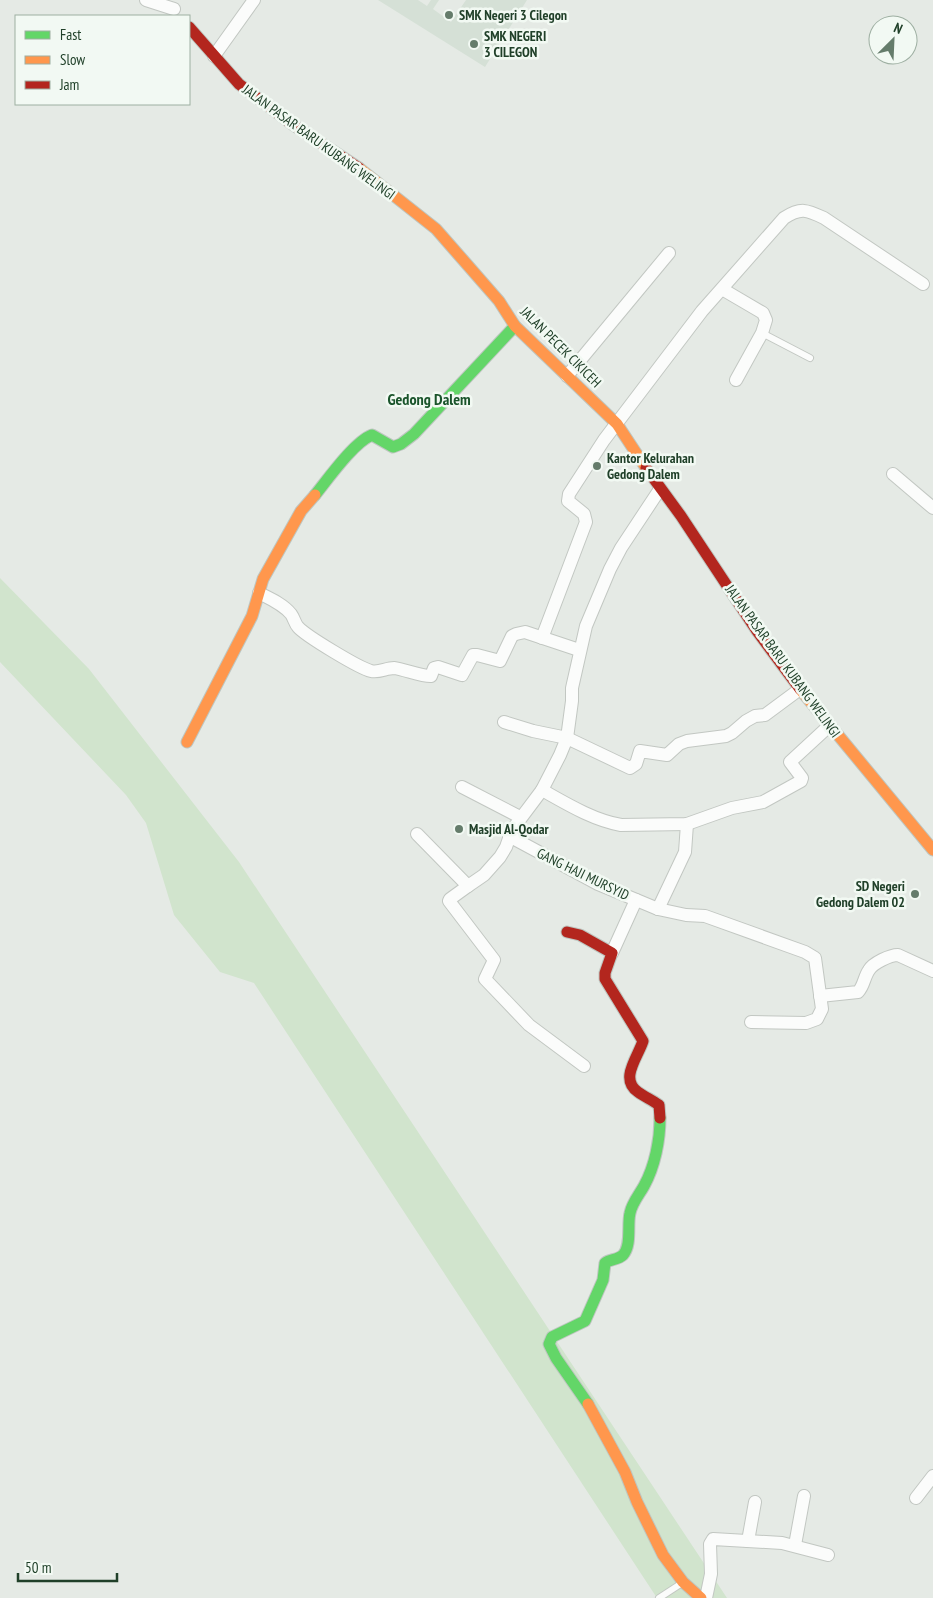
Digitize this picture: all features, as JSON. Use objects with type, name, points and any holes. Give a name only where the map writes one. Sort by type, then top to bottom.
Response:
[{"type":"street","points":[[146,0],[175,8]]},
{"type":"street","points":[[214,56],[254,0]]},
{"type":"street","name":"JALAN PASAR BARU KUBANG WELINGI","points":[[190,28],[239,84],[292,124],[357,167],[436,229]]},
{"type":"street","points":[[542,638],[586,522],[584,514],[568,501],[568,496],[604,440],[702,311],[784,218],[797,210],[805,210],[824,218],[924,284]]},
{"type":"street","name":"JALAN PECEK CIKICEH","points":[[436,229],[499,301],[515,326],[617,424],[660,489]]},
{"type":"street","points":[[567,376],[669,253]]},
{"type":"street","points":[[722,289],[763,313],[766,320],[762,334],[736,380]]},
{"type":"street","points":[[187,742],[252,616],[260,586],[271,563],[301,511],[351,452],[367,437],[372,435],[393,448],[414,434],[515,326]]},
{"type":"street","points":[[893,474],[933,508]]},
{"type":"street","points":[[584,1066],[529,1025],[485,979],[494,960],[449,902],[450,899],[484,875],[500,857],[520,817],[542,790],[567,738],[572,688],[579,650],[586,626],[610,569],[629,534],[660,489]]},
{"type":"street","name":"JALAN PASAR BARU KUBANG WELINGI","points":[[660,489],[681,516],[758,631],[800,689],[933,850]]},
{"type":"street","points":[[258,593],[290,613],[298,628],[357,666],[375,672],[392,668],[431,676],[434,668],[438,667],[462,675],[473,655],[500,661],[512,636],[525,632],[579,650]]},
{"type":"street","points":[[504,722],[567,738],[630,768],[636,764],[640,751],[668,755],[679,744],[687,741],[732,734],[751,718],[765,716],[800,689]]},
{"type":"street","points":[[542,790],[588,815],[613,824],[687,824],[732,808],[763,802],[801,781],[802,778],[790,762],[829,726]]},
{"type":"street","points":[[462,787],[520,817]]},
{"type":"street","points":[[658,909],[685,852],[687,824]]},
{"type":"street","points":[[417,834],[468,886]]},
{"type":"street","name":"GANG HAJI MURSYID","points":[[509,836],[577,874],[658,909],[686,916],[705,916],[811,954],[817,963],[821,1012],[817,1019],[806,1023],[751,1022]]},
{"type":"street","points":[[636,900],[612,953],[605,979],[643,1041],[630,1071],[631,1083],[636,1091],[659,1105],[661,1121],[659,1136],[650,1173],[630,1214],[624,1255],[620,1258],[610,1259],[605,1263],[603,1280],[585,1321],[552,1337],[549,1344],[607,1437],[663,1554],[683,1582],[701,1598]]},
{"type":"street","points":[[567,932],[580,935],[612,953]]},
{"type":"street","points":[[820,996],[858,992],[870,967],[895,954],[933,971]]},
{"type":"street","points":[[916,1498],[933,1476]]},
{"type":"street","points":[[795,1545],[804,1496]]},
{"type":"street","points":[[748,1541],[755,1502]]},
{"type":"street","points":[[706,1598],[711,1574],[710,1553],[712,1541],[716,1538],[795,1545],[828,1555]]},
{"type":"lane","points":[[762,334],[810,358]]},
{"type":"lane","points":[[659,1598],[683,1582]]},
{"type":"shaded area","name":"SMK NEGERI 3 CILEGON","points":[[378,0],[418,0],[427,6],[431,0],[439,0],[433,9],[451,22],[466,0],[527,0],[485,67]]},
{"type":"green space","points":[[0,578],[89,669],[239,862],[727,1598],[657,1598],[254,983],[220,972],[174,915],[146,823],[126,795],[0,662]]},
{"type":"traffic: fast","points":[[315,495],[357,445],[365,439],[372,435],[393,447],[401,444],[414,434],[515,326]]},
{"type":"traffic: fast","points":[[588,1404],[556,1358],[549,1344],[552,1337],[585,1321],[603,1280],[605,1263],[621,1257],[626,1251],[631,1209],[648,1178],[654,1161],[658,1144],[660,1118]]},
{"type":"traffic: slow","points":[[359,168],[436,229],[499,301],[515,326],[617,424],[646,468]]},
{"type":"traffic: slow","points":[[187,742],[252,616],[263,579],[301,511],[315,495]]},
{"type":"traffic: slow","points":[[800,689],[933,850]]},
{"type":"traffic: slow","points":[[588,1404],[625,1472],[637,1502],[663,1555],[683,1582],[701,1598]]},
{"type":"traffic: jam","points":[[190,28],[239,84],[292,124],[359,168]]},
{"type":"traffic: jam","points":[[646,468],[681,516],[757,631],[800,689]]},
{"type":"traffic: jam","points":[[567,932],[580,935],[612,953],[605,973],[605,979],[643,1041],[630,1074],[630,1081],[638,1092],[659,1105],[660,1118]]},
{"type":"place","name":"SMK Negeri 3 Cilegon","points":[[449,15]]},
{"type":"place","name":"SMK NEGERI 3 CILEGON","points":[[474,44]]},
{"type":"place","name":"Kantor Kelurahan Gedong Dalem","points":[[597,466]]},
{"type":"place","name":"Masjid Al-Qodar","points":[[459,829]]},
{"type":"place","name":"SD Negeri Gedong Dalem 02","points":[[915,894]]},
{"type":"district","name":"Gedong Dalem","points":[[429,399]]}]
